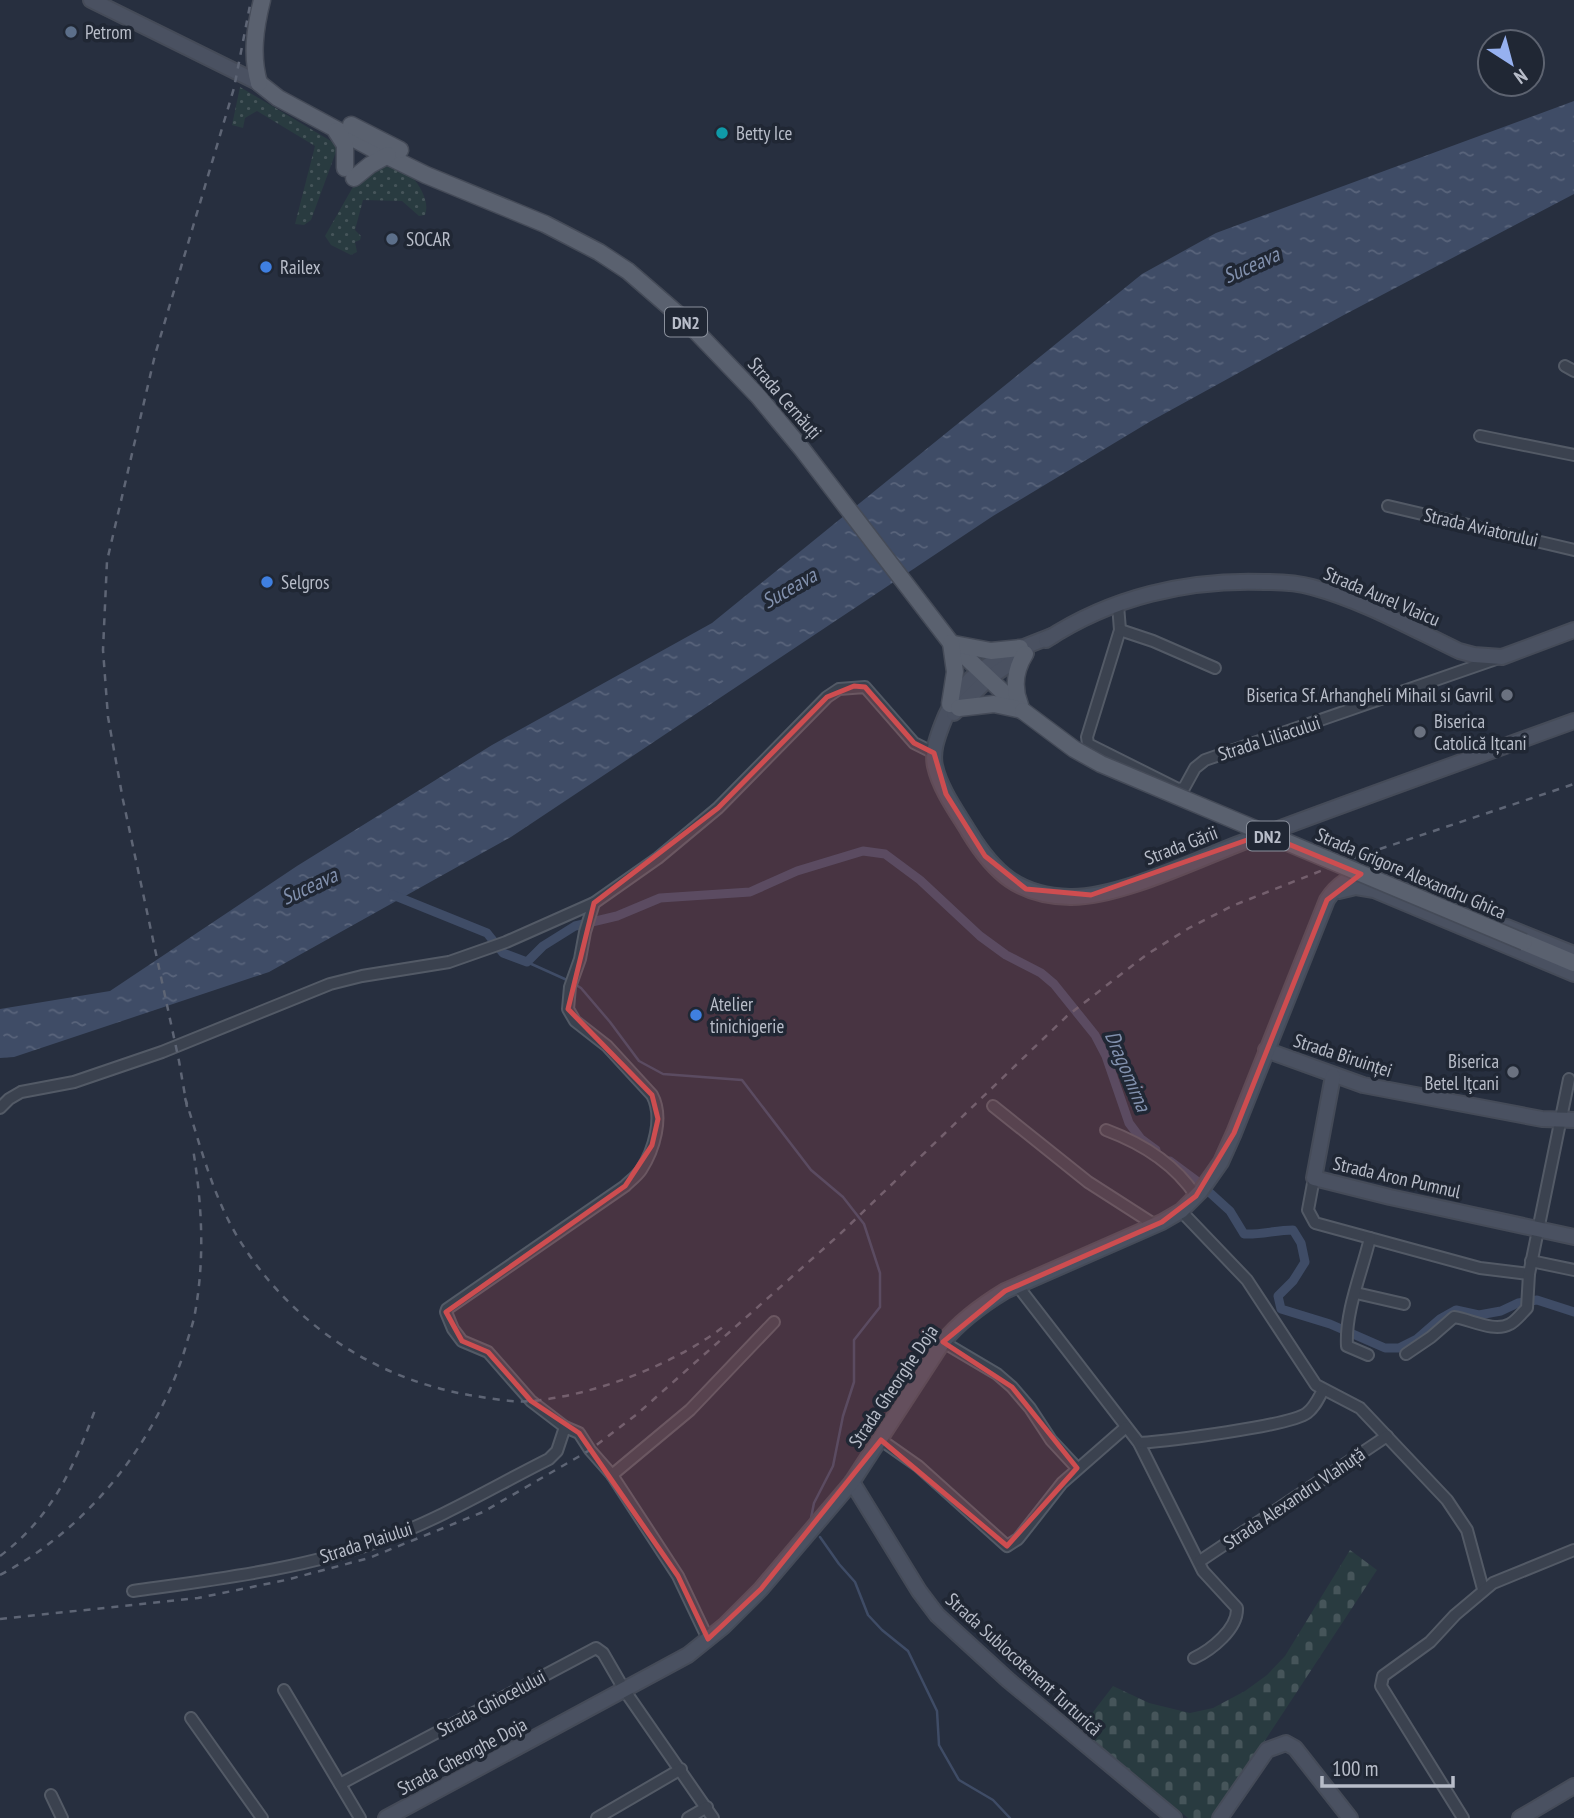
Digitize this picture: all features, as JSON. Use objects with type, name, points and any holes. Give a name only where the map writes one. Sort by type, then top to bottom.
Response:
[{"type":"main road","points":[[259,83],[254,50],[262,0]]},
{"type":"main road","name":"Strada Cernăuți","points":[[259,83],[278,98],[426,175],[545,224]]},
{"type":"main road","name":"Strada Cernăuți","points":[[259,83],[277,88],[424,163],[514,205],[621,265],[664,302],[753,391],[802,449],[951,643]]},
{"type":"main road","points":[[335,129],[345,145],[350,173],[388,155]]},
{"type":"main road","points":[[951,643],[980,650],[1022,651],[1016,677],[1018,699],[1023,710],[994,704],[954,706],[956,664],[951,643]]},
{"type":"main road","name":"Strada Grigore Alexandru Ghica","points":[[951,643],[1023,710],[1074,749],[1101,764],[1574,963]]},
{"type":"street","name":"Strada Cernăuți","points":[[91,0],[259,83]]},
{"type":"street","points":[[1480,436],[1574,455]]},
{"type":"street","name":"Strada Aviatorului","points":[[1388,506],[1574,550]]},
{"type":"street","name":"Strada Aurel Vlaicu","points":[[985,674],[1005,654],[1022,651],[1118,605],[1158,591],[1232,580],[1310,586],[1368,607],[1459,651],[1474,655],[1502,657],[1574,630]]},
{"type":"street","name":"Strada Liliacului","points":[[1118,605],[1120,630],[1087,744],[1178,789],[1184,788],[1195,768],[1205,760],[1502,657]]},
{"type":"street","points":[[1120,630],[1215,668]]},
{"type":"street","points":[[0,1108],[21,1092],[74,1082],[149,1056],[330,984],[449,962],[506,942],[594,903],[658,858],[718,808],[811,713],[839,689],[865,687],[914,743],[934,754],[942,724],[954,706],[985,674]]},
{"type":"street","name":"Strada Gării","points":[[934,754],[935,766],[946,794],[992,865],[1026,889],[1044,895],[1072,897],[1118,888],[1161,874],[1574,721]]},
{"type":"street","points":[[1327,900],[1345,881],[1357,875],[1369,874],[1574,954]]},
{"type":"street","points":[[1327,900],[1348,888],[1374,890],[1574,974]]},
{"type":"street","name":"Strada Gheorghe Doja","points":[[386,1818],[676,1662],[708,1639],[761,1589],[852,1482],[943,1342],[970,1315],[1017,1285],[1181,1211],[1201,1190],[1221,1162],[1327,900]]},
{"type":"street","points":[[594,903],[580,959],[571,982],[568,1009],[575,1021],[607,1046],[655,1102],[658,1119],[652,1145],[640,1170],[625,1186],[446,1312],[453,1329],[467,1345],[475,1345],[488,1352],[531,1401],[565,1427],[579,1433],[612,1475],[678,1576],[708,1639]]},
{"type":"street","name":"Strada Biruinței","points":[[1266,1050],[1363,1085],[1567,1121]]},
{"type":"street","name":"Strada Aron Pumnul","points":[[1333,1076],[1314,1178],[1390,1198],[1574,1237]]},
{"type":"street","points":[[1406,1354],[1454,1317],[1484,1325],[1501,1326],[1509,1325],[1527,1308],[1526,1293],[1531,1261],[1567,1121],[1569,1079]]},
{"type":"street","points":[[992,1106],[1088,1182],[1155,1225]]},
{"type":"street","points":[[1106,1130],[1142,1145],[1201,1190]]},
{"type":"street","points":[[1314,1178],[1308,1210],[1315,1223],[1480,1268],[1529,1274]]},
{"type":"street","points":[[1181,1211],[1247,1280],[1311,1379],[1323,1390],[1360,1408],[1460,1517],[1467,1530],[1483,1589]]},
{"type":"street","points":[[1368,1355],[1347,1346],[1347,1337],[1370,1238]]},
{"type":"street","points":[[1531,1261],[1574,1270]]},
{"type":"street","points":[[1017,1285],[1139,1443],[1203,1571],[1237,1608],[1238,1612],[1217,1645],[1194,1658]]},
{"type":"street","points":[[1356,1293],[1404,1304]]},
{"type":"street","points":[[612,1475],[690,1410],[774,1322]]},
{"type":"street","points":[[943,1342],[997,1374],[1012,1387],[1051,1440],[1077,1468]]},
{"type":"street","points":[[1139,1443],[1260,1426],[1300,1417],[1315,1406],[1323,1390]]},
{"type":"street","name":"Strada Plaiului","points":[[133,1591],[239,1576],[330,1556],[383,1540],[414,1528],[549,1459],[557,1451],[565,1427]]},
{"type":"street","points":[[881,1440],[918,1466],[1007,1546],[1018,1539],[1077,1468],[1126,1427]]},
{"type":"street","name":"Strada Alexandru Vlahuță","points":[[1200,1561],[1387,1436]]},
{"type":"street","name":"Strada Sublocotenent Turturică","points":[[852,1482],[919,1591],[937,1615],[1008,1680],[1174,1818]]},
{"type":"street","points":[[1463,1818],[1381,1686],[1383,1676],[1430,1642],[1483,1589],[1574,1550]]},
{"type":"street","name":"Strada Ghiocelului","points":[[340,1784],[596,1648],[603,1653],[625,1690]]},
{"type":"street","points":[[284,1690],[360,1818]]},
{"type":"street","points":[[625,1690],[713,1818]]},
{"type":"street","points":[[191,1718],[262,1818]]},
{"type":"street","points":[[1220,1818],[1266,1750],[1286,1744],[1295,1748],[1350,1818]]},
{"type":"street","points":[[597,1818],[681,1769]]},
{"type":"street","points":[[1520,1818],[1574,1786]]},
{"type":"street","points":[[51,1795],[62,1818]]},
{"type":"street","points":[[688,1818],[707,1807]]},
{"type":"highlighted area","points":[[854,686],[865,687],[914,743],[934,753],[946,794],[985,856],[1026,889],[1091,895],[1264,834],[1361,874],[1327,900],[1234,1133],[1196,1196],[1162,1222],[1005,1291],[943,1342],[1012,1387],[1077,1468],[1007,1546],[881,1440],[761,1589],[708,1639],[678,1576],[579,1433],[531,1401],[488,1352],[462,1341],[446,1312],[625,1186],[652,1145],[658,1119],[652,1095],[568,1009],[594,903],[718,808],[827,697]]},
{"type":"green space","points":[[240,87],[336,144],[337,149],[311,220],[304,225],[295,224],[315,146],[257,111],[245,118],[243,128],[232,125]]},
{"type":"green space","points":[[380,163],[413,178],[424,196],[425,215],[419,216],[402,201],[363,200],[355,230],[361,236],[360,240],[355,242],[357,252],[351,255],[331,245],[325,236],[354,185]]},
{"type":"green space","points":[[1350,1550],[1377,1570],[1214,1818],[1188,1818],[1080,1729],[1113,1686],[1149,1703],[1190,1713],[1213,1708],[1245,1691],[1267,1675],[1285,1656]]},
{"type":"water","name":"Suceava","points":[[1574,101],[1574,194],[1342,316],[1151,421],[993,516],[511,837],[269,972],[14,1057],[0,1058],[0,1009],[110,991],[297,866],[492,745],[712,623],[1142,274],[1216,233]]},
{"type":"waterway","name":"Dragomirna","points":[[393,895],[487,933],[503,953],[527,962],[543,946],[575,926],[617,916],[660,898],[750,892],[797,871],[863,851],[885,854],[920,880],[980,936],[1006,955],[1041,973],[1054,984],[1095,1035],[1106,1056],[1129,1123],[1141,1139],[1156,1150]]},
{"type":"waterway","points":[[527,962],[567,980]]},
{"type":"waterway","points":[[573,983],[581,988],[610,1022],[639,1061],[663,1074],[742,1080],[811,1170],[843,1197],[864,1224],[880,1273],[880,1307],[854,1340],[854,1382],[843,1416],[833,1466],[814,1503],[811,1518]]},
{"type":"waterway","name":"Dragomirna","points":[[1170,1161],[1230,1211],[1244,1234],[1293,1230],[1301,1243],[1305,1262],[1293,1281],[1278,1296],[1281,1309],[1330,1324],[1385,1348],[1399,1348],[1417,1339],[1440,1319],[1456,1310],[1479,1315],[1537,1300],[1574,1312]]},
{"type":"waterway","points":[[820,1537],[855,1582],[868,1615],[908,1651],[937,1711],[939,1745],[959,1780],[993,1800],[1010,1818]]},
{"type":"railway","points":[[187,1107],[108,717],[103,650],[107,561],[155,355],[234,88],[251,0]]},
{"type":"railway","points":[[0,1619],[198,1598],[286,1580],[369,1558],[483,1512],[590,1450],[636,1415],[839,1235],[1067,1016],[1146,955],[1189,928],[1232,906],[1356,857],[1574,784]]},
{"type":"railway","points":[[185,1098],[220,1203],[237,1236],[258,1267],[307,1319],[366,1360],[399,1375],[433,1387],[492,1399],[524,1401],[557,1398],[608,1385],[660,1364],[707,1339],[727,1324]]},
{"type":"railway","points":[[0,1575],[62,1534],[90,1508],[137,1450],[172,1384],[193,1322],[200,1272],[199,1190],[193,1149]]},
{"type":"railway","points":[[0,1556],[34,1525],[59,1490],[95,1410]]},
{"type":"place","name":"Petrom","points":[[71,32]]},
{"type":"place","name":"Betty Ice","points":[[722,133]]},
{"type":"place","name":"SOCAR","points":[[392,239]]},
{"type":"place","name":"Railex","points":[[266,267]]},
{"type":"place","name":"Selgros","points":[[267,582]]},
{"type":"place","name":"Biserica Sf. Arhangheli Mihail si Gavril","points":[[1507,695]]},
{"type":"place","name":"Biserica Catolică Ițcani","points":[[1420,732]]},
{"type":"place","name":"Atelier tinichigerie","points":[[696,1015]]},
{"type":"place","name":"Biserica Betel Iţcani","points":[[1513,1072]]}]
